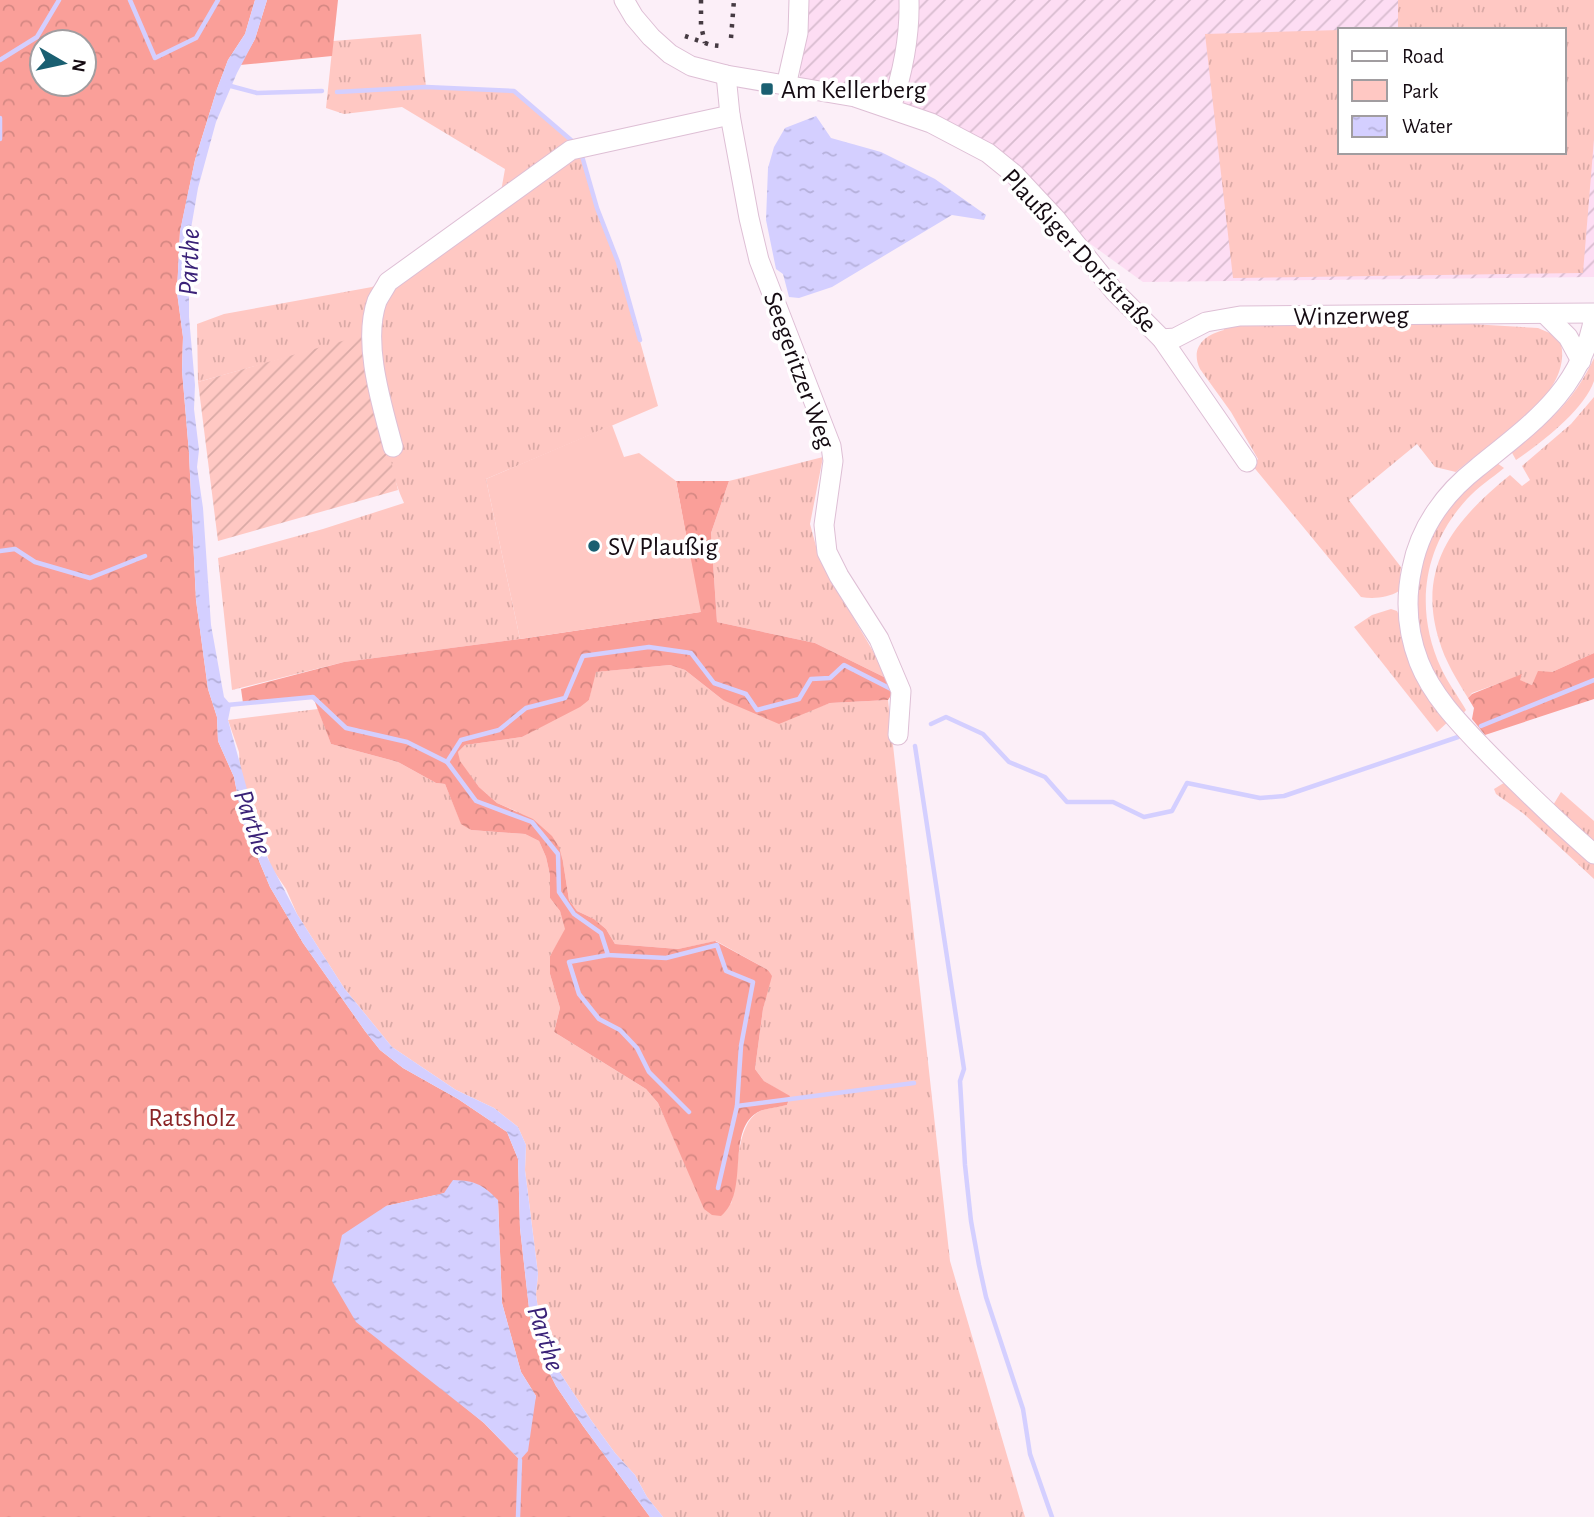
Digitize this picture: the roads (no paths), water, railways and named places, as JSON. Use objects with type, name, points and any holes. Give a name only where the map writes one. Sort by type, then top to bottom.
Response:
[{"type":"street","name":"Plaußiger Dorfstraße","points":[[624,0],[640,24],[670,54],[691,66],[726,75],[855,97],[931,122],[988,153],[1014,174],[1056,219],[1114,291],[1162,339],[1247,462]]},
{"type":"street","points":[[786,86],[798,33],[799,0]]},
{"type":"street","points":[[891,108],[907,49],[909,0]]},
{"type":"street","name":"Seegeritzer Weg","points":[[726,75],[730,115],[759,260],[831,446],[833,461],[824,525],[827,552],[879,639],[901,691],[898,735]]},
{"type":"street","points":[[393,447],[372,349],[372,325],[377,300],[388,282],[571,150],[730,115]]},
{"type":"street","points":[[1545,314],[1568,337],[1581,361]]},
{"type":"street","points":[[1594,315],[1581,361],[1556,400],[1539,418],[1451,492],[1426,525],[1413,559],[1408,602],[1411,638],[1420,664],[1433,687],[1469,733],[1507,774],[1594,854]]},
{"type":"street","name":"Winzerweg","points":[[1162,339],[1175,338],[1206,322],[1240,316],[1594,315]]},
{"type":"water","name":"Parthe","points":[[255,0],[267,0],[255,39],[216,122],[198,188],[189,240],[189,317],[199,450],[197,467],[203,508],[211,625],[224,697],[231,705],[228,720],[264,851],[297,914],[344,988],[392,1047],[456,1090],[494,1108],[518,1127],[526,1145],[525,1170],[538,1274],[536,1294],[539,1317],[555,1365],[591,1420],[635,1475],[647,1497],[663,1517],[650,1517],[583,1426],[556,1386],[541,1356],[530,1317],[520,1228],[518,1159],[507,1132],[458,1099],[403,1068],[380,1050],[365,1031],[303,943],[270,887],[243,823],[234,777],[218,741],[217,717],[208,689],[196,600],[182,370],[183,337],[177,292],[180,231],[195,160],[217,89],[228,60],[245,34]]},
{"type":"water","points":[[816,116],[831,138],[881,152],[935,179],[986,215],[984,220],[952,215],[832,287],[799,298],[789,297],[783,274],[776,269],[766,220],[768,168],[774,147],[785,128]]},
{"type":"water","points":[[453,1180],[478,1184],[498,1200],[502,1303],[521,1372],[536,1396],[528,1451],[520,1460],[484,1423],[356,1322],[332,1281],[342,1235],[386,1206],[444,1193]]},
{"type":"waterway","points":[[0,60],[37,37],[59,0]]},
{"type":"waterway","points":[[130,0],[155,58],[196,38],[218,0]]},
{"type":"waterway","points":[[227,85],[257,93],[322,91]]},
{"type":"waterway","points":[[337,92],[426,87],[514,91],[571,140]]},
{"type":"waterway","points":[[0,118],[0,139]]},
{"type":"waterway","points":[[582,156],[597,208],[618,262],[640,340]]},
{"type":"waterway","points":[[0,551],[15,549],[35,562],[90,578],[145,556]]},
{"type":"waterway","points":[[227,705],[313,697],[346,728],[407,742],[447,762],[461,740],[499,730],[526,708],[565,698],[583,656],[649,647],[691,653],[714,683],[746,694],[757,710],[799,699],[811,679],[830,678],[844,665],[893,690]]},
{"type":"waterway","points":[[1481,726],[1594,680]]},
{"type":"waterway","points":[[931,724],[946,717],[983,734],[1009,762],[1045,777],[1067,802],[1113,802],[1144,817],[1172,811],[1187,783],[1260,798],[1284,796],[1458,737]]},
{"type":"waterway","points":[[915,746],[964,1069],[960,1081],[971,1221],[986,1297],[1023,1409],[1030,1454],[1052,1517]]},
{"type":"waterway","points":[[447,762],[476,801],[532,822],[558,854],[559,892],[574,914],[601,933],[608,955],[666,958],[717,945],[726,971],[753,982],[741,1046],[737,1106],[718,1188]]},
{"type":"waterway","points":[[608,955],[569,962],[579,994],[599,1019],[620,1030],[637,1048],[649,1072],[689,1112]]},
{"type":"waterway","points":[[737,1106],[914,1083]]},
{"type":"waterway","points":[[518,1517],[520,1460]]},
{"type":"railway","points":[[701,0],[701,26],[705,43]]},
{"type":"railway","points":[[731,38],[734,0]]},
{"type":"railway","points":[[685,36],[721,46]]},
{"type":"place","name":"Am Kellerberg","points":[[767,89]]},
{"type":"place","name":"SV Plaußig","points":[[594,546]]},
{"type":"park label","name":"Ratsholz","points":[[192,1117]]}]
